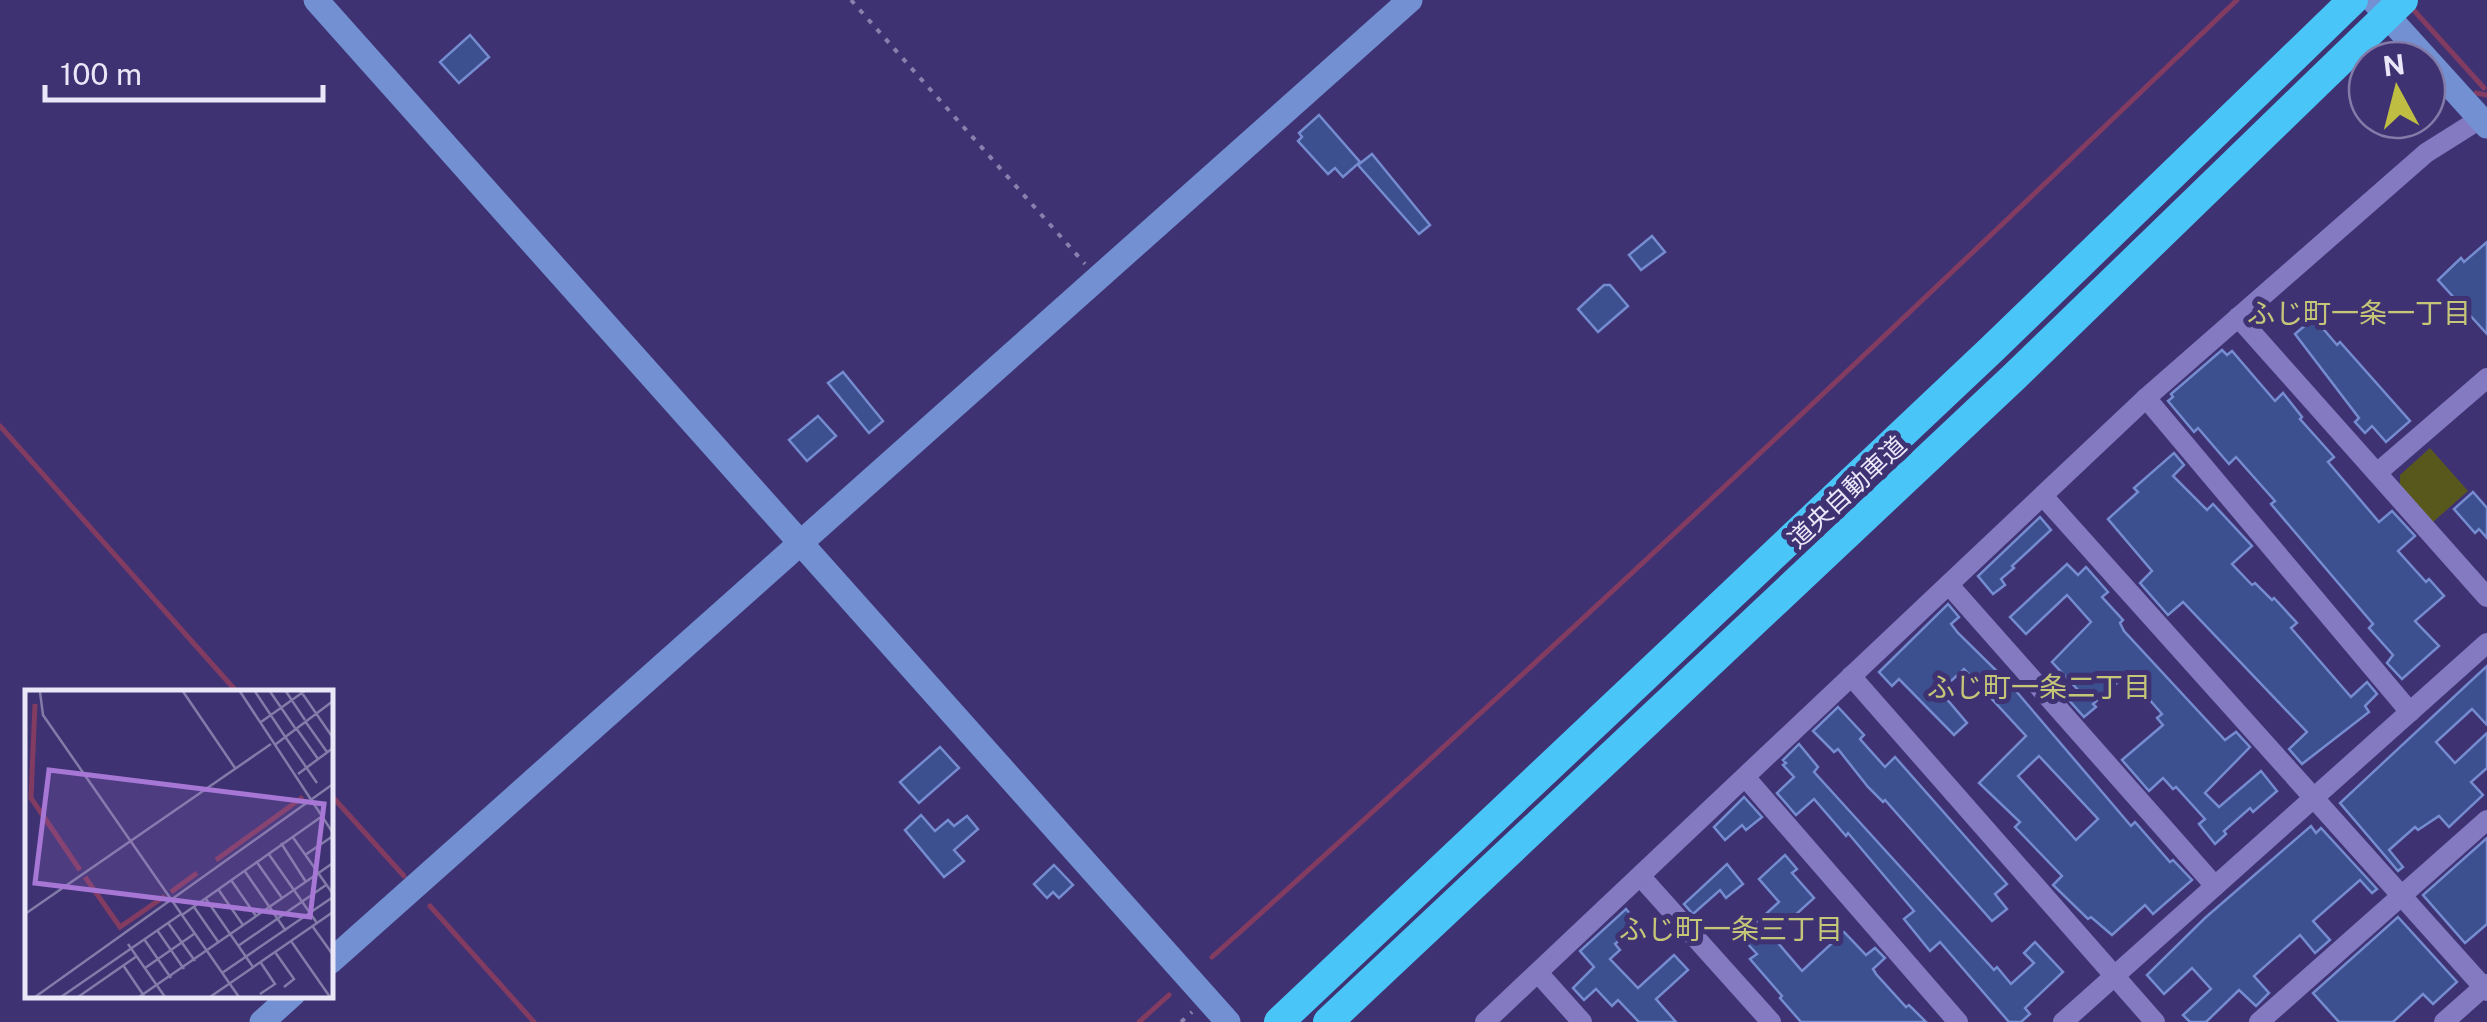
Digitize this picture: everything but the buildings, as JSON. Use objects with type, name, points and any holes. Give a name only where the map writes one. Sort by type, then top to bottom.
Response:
[{"type":"highway","name":"道央自動車道","points":[[1290,1012],[1992,349],[2353,0]]},
{"type":"highway","name":"道央自動車道","points":[[1328,1022],[2014,377],[2402,0]]},
{"type":"street","points":[[316,0],[1228,1022]]},
{"type":"street","points":[[332,960],[1410,0]]},
{"type":"street","points":[[1485,1022],[2146,398],[2426,152],[2484,123],[2374,0]]},
{"type":"street","points":[[2238,316],[2487,597]]},
{"type":"street","points":[[2377,472],[2487,378]]},
{"type":"street","points":[[2146,398],[2410,712]]},
{"type":"street","points":[[2043,496],[2486,987],[2444,1022]]},
{"type":"street","points":[[1949,585],[2215,886]]},
{"type":"street","points":[[2063,1022],[2487,643]]},
{"type":"street","points":[[1851,676],[2155,1022]]},
{"type":"street","points":[[1746,778],[1958,1022]]},
{"type":"street","points":[[2259,1022],[2487,820]]},
{"type":"street","points":[[1642,877],[1771,1022]]},
{"type":"street","points":[[1539,974],[1582,1022]]},
{"type":"street","points":[[262,1022],[290,997]]},
{"type":"path","points":[[850,0],[1098,278]]},
{"type":"shaded area","points":[[2430,448],[2468,491],[2433,522],[2400,486],[2400,475]]},
{"type":"waterway","points":[[1212,957],[1728,483],[2237,0]]},
{"type":"waterway","points":[[2410,6],[2484,88]]},
{"type":"waterway","points":[[2476,93],[2487,95]]},
{"type":"waterway","points":[[0,426],[235,690]]},
{"type":"waterway","points":[[332,796],[404,876]]},
{"type":"waterway","points":[[430,906],[534,1022]]},
{"type":"waterway","points":[[1139,1022],[1169,995]]},
{"type":"district","name":"ふじ町一条一丁目","points":[[2359,312]]},
{"type":"district","name":"ふじ町一条二丁目","points":[[2039,686]]},
{"type":"district","name":"ふじ町一条三丁目","points":[[1731,928]]}]
